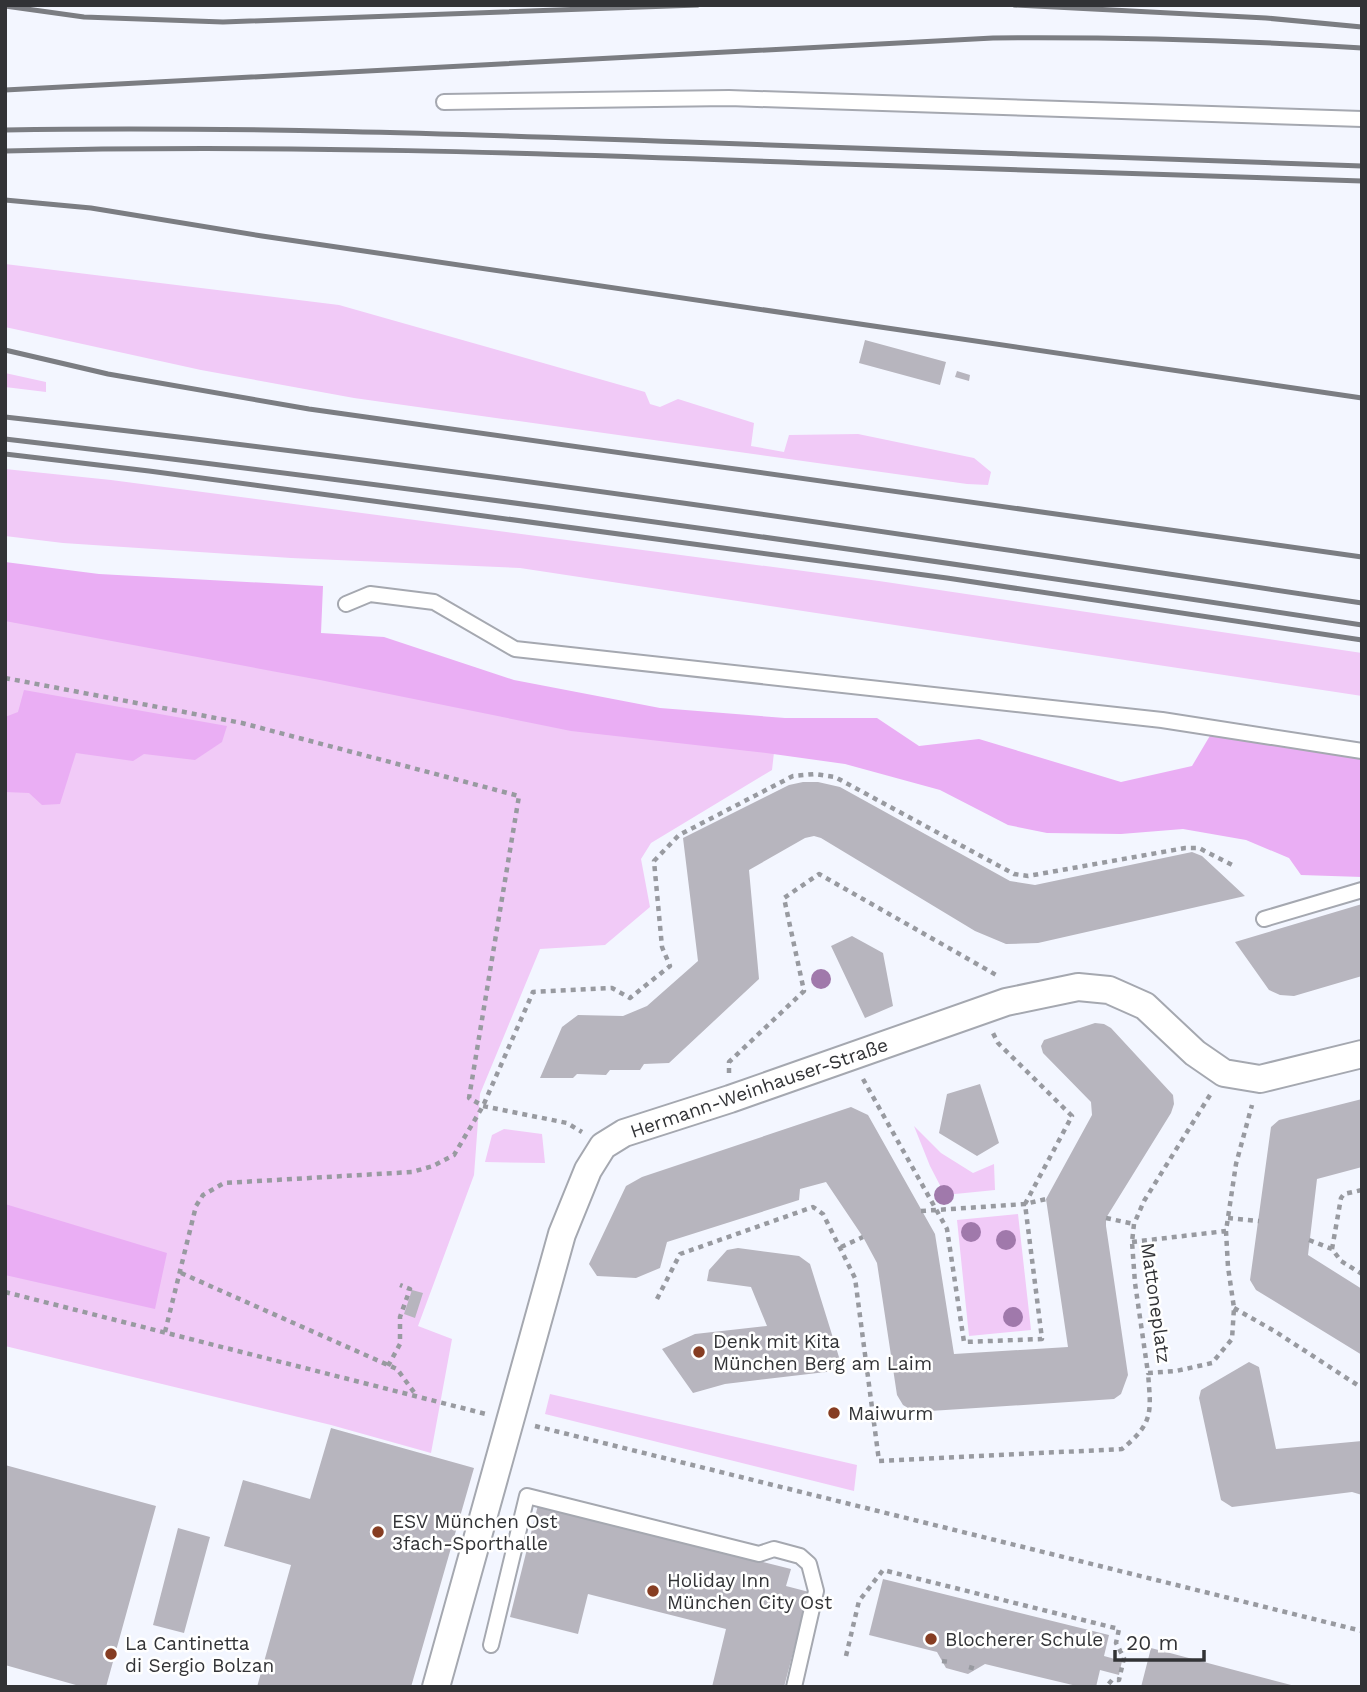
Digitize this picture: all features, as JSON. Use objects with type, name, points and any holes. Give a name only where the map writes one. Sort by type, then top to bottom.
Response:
[{"type":"street","name":"Hermann-Weinhauser-Straße","points":[[603,1146],[624,1133],[730,1099],[1006,1002],[1078,987],[1109,990],[1145,1006],[1195,1053],[1224,1073],[1260,1079],[1362,1054]]},
{"type":"street","points":[[436,1687],[562,1234],[587,1170],[603,1146]]},
{"type":"lane","points":[[444,102],[729,98],[1362,119]]},
{"type":"lane","points":[[346,604],[370,594],[433,602],[515,649],[1162,720],[1362,751]]},
{"type":"lane","points":[[1264,919],[1362,890]]},
{"type":"lane","points":[[491,1645],[527,1496],[759,1554],[774,1549],[800,1556],[808,1564],[817,1591],[794,1687]]},
{"type":"path","points":[[5,678],[242,723],[519,796],[469,1098],[483,1106],[567,1123],[603,1146]]},
{"type":"path","points":[[165,1332],[196,1206],[203,1195],[224,1183],[412,1172],[433,1166],[454,1155],[483,1106],[533,992],[612,988],[630,998],[670,966],[662,947],[654,861],[679,835],[793,776],[815,774],[835,777],[1014,874],[1028,876],[1185,848],[1199,848],[1236,867]]},
{"type":"path","points":[[730,1099],[729,1062],[804,991],[784,898],[820,874],[1031,997]]},
{"type":"path","points":[[850,1057],[947,1229],[964,1342],[1042,1339],[1025,1204],[1072,1116],[998,1043],[980,1012]]},
{"type":"path","name":"Mattoneplatz","points":[[1224,1073],[1144,1201],[1134,1224],[1132,1242],[1135,1283],[1148,1373],[1176,1371],[1212,1363],[1233,1339],[1234,1308],[1226,1231],[1236,1164],[1260,1079]]},
{"type":"path","points":[[1332,1249],[1340,1198],[1343,1194],[1362,1190]]},
{"type":"path","points":[[921,1211],[1025,1204],[1046,1199]]},
{"type":"path","points":[[657,1299],[680,1254],[813,1207],[823,1214],[855,1278],[879,1461],[1122,1449],[1140,1435],[1151,1410],[1148,1373]]},
{"type":"path","points":[[1106,1218],[1134,1224]]},
{"type":"path","points":[[1228,1219],[1259,1221]]},
{"type":"path","points":[[1132,1242],[1226,1231]]},
{"type":"path","points":[[841,1247],[863,1237]]},
{"type":"path","points":[[1310,1240],[1332,1249],[1340,1261],[1362,1274]]},
{"type":"path","points":[[181,1273],[397,1370],[417,1396]]},
{"type":"path","points":[[388,1366],[400,1344],[401,1317],[410,1289],[401,1285]]},
{"type":"path","points":[[5,1292],[1362,1631]]},
{"type":"path","points":[[1234,1308],[1362,1388]]},
{"type":"path","points":[[846,1656],[859,1601],[883,1570],[1118,1629],[1115,1643],[1124,1658],[1119,1680],[1112,1681],[1106,1687]]},
{"type":"path","points":[[942,1661],[950,1662]]},
{"type":"path","points":[[969,1667],[976,1669]]},
{"type":"shaded area","points":[[5,264],[339,305],[645,392],[650,404],[660,407],[678,399],[754,423],[751,446],[784,452],[789,435],[858,434],[974,458],[991,472],[988,485],[967,484],[354,398],[201,370],[5,327]]},
{"type":"shaded area","points":[[5,373],[46,382],[46,392],[5,387]]},
{"type":"shaded area","points":[[5,469],[111,480],[879,581],[1362,653],[1362,696],[520,568],[291,558],[63,543],[5,536]]},
{"type":"shaded area","points":[[5,562],[99,574],[323,586],[321,633],[384,637],[514,680],[660,708],[785,718],[877,718],[919,746],[979,739],[1121,782],[1192,766],[1211,734],[1362,757],[1362,877],[1301,875],[1289,858],[1246,840],[1183,829],[1121,834],[1047,833],[1008,825],[940,790],[845,764],[571,731],[320,680],[5,621]]},
{"type":"shaded area","points":[[5,601],[776,735],[772,770],[651,843],[641,859],[650,907],[605,945],[540,949],[480,1094],[474,1175],[418,1326],[452,1339],[431,1453],[331,1425],[5,1346]]},
{"type":"shaded area","points":[[24,690],[227,726],[222,742],[195,760],[144,754],[133,761],[76,753],[60,804],[42,805],[29,793],[5,792],[5,717],[18,712]]},
{"type":"shaded area","points":[[914,1126],[941,1153],[973,1173],[994,1164],[995,1190],[945,1195]]},
{"type":"shaded area","points":[[504,1129],[542,1134],[545,1163],[485,1162],[492,1135]]},
{"type":"shaded area","points":[[5,1204],[167,1253],[155,1309],[5,1275]]},
{"type":"shaded area","points":[[1018,1214],[1031,1330],[969,1336],[957,1220]]},
{"type":"shaded area","points":[[550,1394],[857,1465],[854,1491],[545,1414]]},
{"type":"building","points":[[865,340],[946,362],[940,385],[859,363]]},
{"type":"building","points":[[957,371],[970,375],[969,381],[955,377]]},
{"type":"building","points":[[803,782],[840,787],[1010,881],[1035,885],[1192,852],[1202,856],[1245,896],[1038,943],[1006,944],[975,931],[821,838],[805,838],[749,870],[759,979],[669,1063],[644,1064],[640,1070],[610,1070],[606,1075],[577,1074],[573,1078],[540,1078],[562,1027],[578,1015],[623,1016],[647,1006],[698,961],[683,838],[789,785]]},
{"type":"building","points":[[1362,904],[1362,976],[1294,996],[1280,995],[1269,990],[1235,942]]},
{"type":"building","points":[[852,936],[883,953],[893,1006],[865,1018],[831,946]]},
{"type":"building","points":[[1095,1023],[1111,1028],[1173,1095],[1174,1104],[1106,1218],[1128,1375],[1121,1394],[1114,1399],[915,1412],[903,1405],[897,1395],[877,1263],[826,1182],[800,1189],[799,1200],[667,1242],[660,1268],[636,1278],[597,1276],[589,1264],[626,1186],[642,1177],[851,1107],[868,1115],[935,1234],[954,1354],[1068,1347],[1046,1199],[1092,1115],[1091,1102],[1043,1053],[1041,1046],[1044,1040]]},
{"type":"building","points":[[980,1084],[999,1143],[977,1156],[939,1133],[947,1094]]},
{"type":"building","points":[[1362,1099],[1362,1167],[1317,1179],[1308,1255],[1362,1289],[1362,1355],[1256,1290],[1250,1280],[1271,1127],[1279,1120]]},
{"type":"building","points":[[738,1248],[799,1256],[810,1264],[843,1370],[725,1384],[693,1393],[662,1349],[695,1334],[767,1326],[751,1287],[707,1281],[709,1270],[727,1250]]},
{"type":"building","points":[[412,1290],[423,1293],[415,1318],[404,1314]]},
{"type":"building","points":[[1249,1362],[1259,1367],[1276,1449],[1362,1441],[1362,1495],[1352,1492],[1232,1507],[1221,1500],[1199,1398],[1201,1390]]},
{"type":"building","name":"ESV München Ost 3fach-Sporthalle","points":[[331,1428],[474,1468],[411,1687],[257,1687],[291,1565],[224,1546],[243,1480],[310,1499]]},
{"type":"building","points":[[5,1465],[156,1506],[106,1687],[83,1687],[5,1665]]},
{"type":"building","points":[[538,1505],[791,1569],[786,1586],[809,1592],[784,1687],[712,1687],[726,1629],[588,1594],[578,1634],[510,1617]]},
{"type":"building","points":[[178,1528],[210,1537],[184,1633],[153,1625]]},
{"type":"building","points":[[883,1579],[1109,1635],[1104,1656],[1122,1661],[1119,1675],[1100,1670],[1096,1687],[1081,1687],[985,1664],[968,1674],[946,1668],[937,1652],[869,1635]]},
{"type":"building","points":[[1151,1648],[1295,1686],[1295,1687],[1141,1687]]},
{"type":"railway","points":[[5,6],[84,17],[223,22],[698,5]]},
{"type":"railway","points":[[1014,5],[1266,18],[1362,27]]},
{"type":"railway","points":[[5,90],[993,38],[1178,40],[1362,48]]},
{"type":"railway","points":[[5,130],[176,129],[432,134],[1362,166]]},
{"type":"railway","points":[[5,151],[408,151],[1362,181]]},
{"type":"railway","points":[[5,200],[91,208],[262,236],[1362,398]]},
{"type":"railway","points":[[5,350],[108,374],[309,409],[1362,557]]},
{"type":"railway","points":[[5,417],[515,480],[854,527],[1362,603]]},
{"type":"railway","points":[[5,439],[685,526],[1362,625]]},
{"type":"railway","points":[[5,454],[947,578],[1362,640]]},
{"type":"place","name":"Denk mit Kita München Berg am Laim","points":[[699,1352]]},
{"type":"place","name":"Maiwurm","points":[[834,1413]]},
{"type":"place","name":"ESV München Ost 3fach-Sporthalle","points":[[378,1532]]},
{"type":"place","name":"Holiday Inn München City Ost","points":[[653,1591]]},
{"type":"place","name":"Blocherer Schule","points":[[931,1639]]},
{"type":"place","name":"La Cantinetta di Sergio Bolzan","points":[[111,1654]]}]
